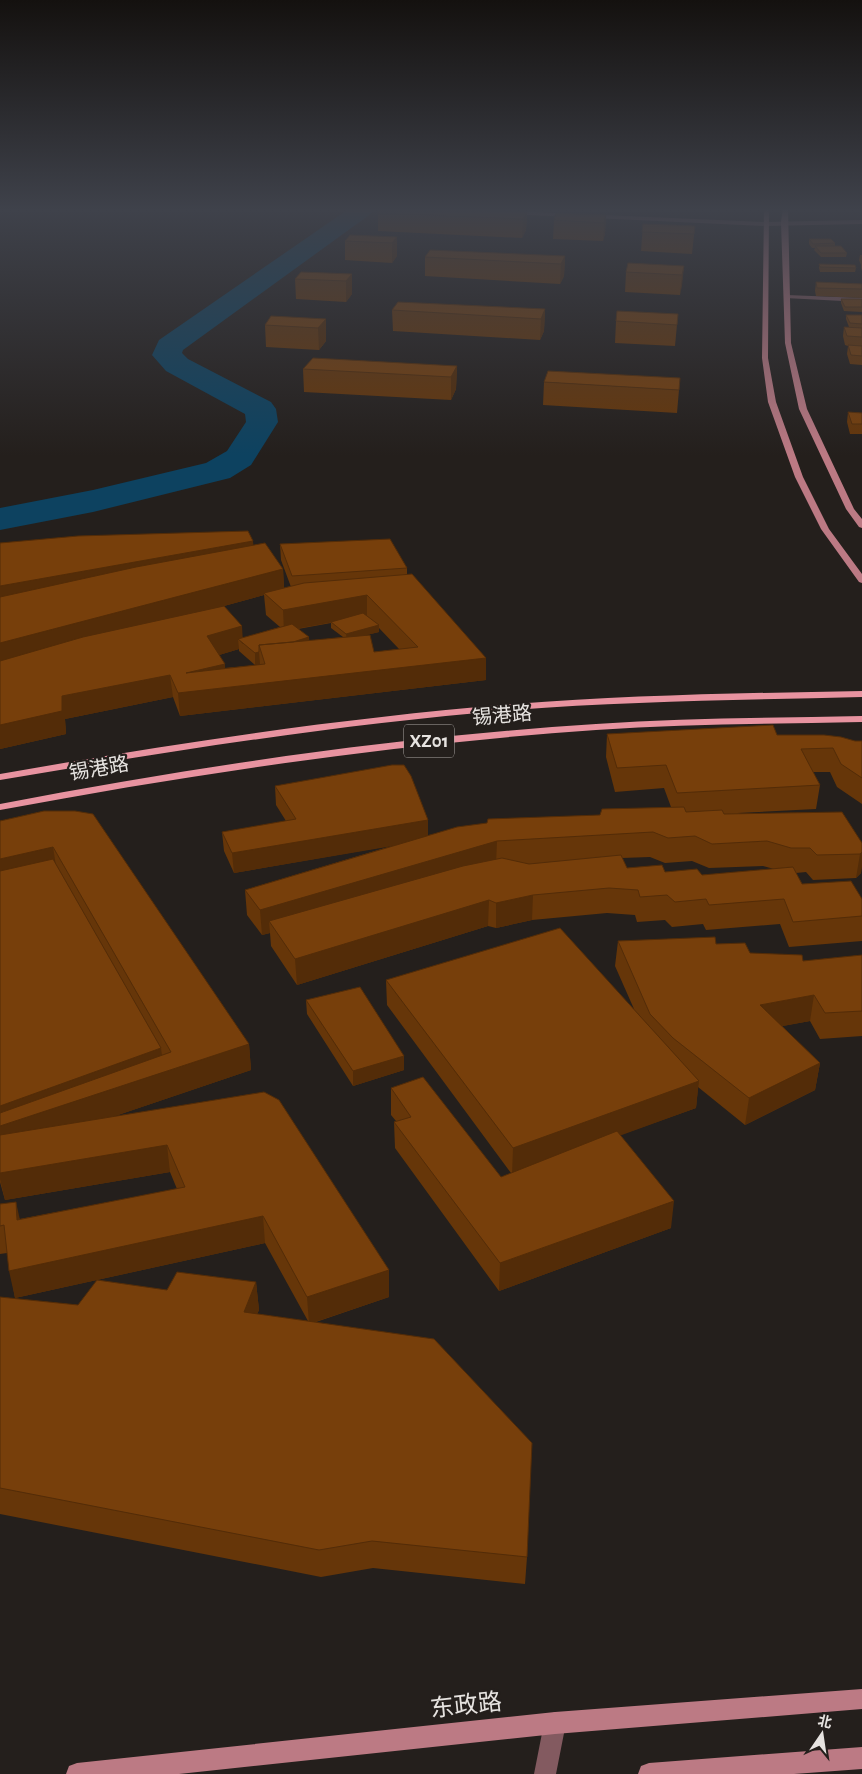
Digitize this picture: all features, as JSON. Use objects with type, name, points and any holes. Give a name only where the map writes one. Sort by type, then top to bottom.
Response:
[{"type":"main road","name":"锡港路","points":[[0,777],[145,752],[425,716],[587,702],[862,694]]},
{"type":"main road","name":"锡港路","points":[[0,807],[154,779],[435,741],[597,727],[862,719]]},
{"type":"street","points":[[765,291],[765,358],[772,402],[799,477],[825,529],[862,580]]},
{"type":"street","points":[[788,291],[788,343],[803,408],[850,509],[862,525]]},
{"type":"street","points":[[788,297],[862,300]]},
{"type":"street","name":"东政路","points":[[77,1774],[555,1723],[862,1699]]},
{"type":"street","points":[[545,1774],[555,1723]]},
{"type":"street","points":[[649,1774],[862,1758]]},
{"type":"building","points":[[841,299],[862,299],[862,307],[845,307]]},
{"type":"building","points":[[398,302],[545,309],[541,319],[392,310]]},
{"type":"building","points":[[617,311],[678,314],[677,325],[616,321]]},
{"type":"building","points":[[846,315],[862,315],[862,324],[850,323]]},
{"type":"building","points":[[271,316],[326,319],[318,328],[265,325]]},
{"type":"building","points":[[844,327],[862,328],[862,337],[847,336]]},
{"type":"building","points":[[848,345],[862,346],[862,356],[851,355]]},
{"type":"building","points":[[313,358],[457,366],[451,377],[303,369]]},
{"type":"building","points":[[548,371],[680,378],[679,390],[544,382]]},
{"type":"building","points":[[848,412],[862,413],[862,424],[852,424]]},
{"type":"building","points":[[248,531],[253,541],[0,586],[0,543],[78,536]]},
{"type":"building","points":[[390,539],[407,568],[292,576],[280,544]]},
{"type":"building","points":[[265,543],[283,569],[0,643],[0,597],[136,567]]},
{"type":"building","points":[[412,574],[486,658],[178,693],[170,675],[62,696],[62,711],[0,725],[0,661],[83,637],[224,606],[242,626],[207,636],[225,664],[186,673],[265,664],[259,645],[370,635],[374,652],[418,647],[367,595],[283,610],[264,593],[304,583]]},
{"type":"building","points":[[363,613],[379,625],[346,634],[331,622]]},
{"type":"building","points":[[292,624],[309,637],[293,642],[259,645],[259,652],[255,653],[238,639]]},
{"type":"building","points":[[773,725],[777,735],[824,735],[862,741],[862,778],[841,764],[833,748],[801,749],[820,785],[677,793],[666,765],[617,768],[607,734]]},
{"type":"building","points":[[392,765],[404,765],[411,776],[428,820],[232,853],[222,832],[296,819],[275,786]]},
{"type":"building","points":[[684,807],[686,812],[722,810],[724,814],[842,812],[862,843],[862,852],[860,854],[817,855],[810,848],[791,848],[767,841],[712,844],[695,836],[668,838],[653,832],[497,841],[260,910],[245,890],[457,827],[487,823],[488,819],[600,815],[602,809]]},
{"type":"building","points":[[44,811],[75,811],[93,814],[249,1044],[0,1126],[0,1113],[171,1052],[53,847],[0,859],[0,821]]},
{"type":"building","points":[[621,855],[627,868],[662,865],[665,872],[697,869],[702,875],[793,867],[802,884],[851,881],[862,899],[862,916],[793,922],[784,899],[709,905],[706,899],[675,902],[667,895],[640,897],[638,890],[609,888],[533,895],[496,903],[489,900],[295,959],[269,921],[463,866],[502,858],[529,864]]},
{"type":"building","points":[[53,859],[161,1048],[0,1106],[0,871]]},
{"type":"building","points":[[560,928],[699,1081],[513,1148],[386,980]]},
{"type":"building","points":[[715,937],[716,944],[745,943],[750,953],[802,955],[803,961],[862,955],[862,1011],[825,1013],[814,995],[760,1005],[820,1063],[749,1098],[673,1038],[650,1014],[618,941]]},
{"type":"building","points":[[360,987],[404,1056],[353,1071],[306,1000]]},
{"type":"building","points":[[423,1077],[501,1177],[617,1131],[674,1201],[500,1263],[394,1122],[411,1117],[391,1088]]},
{"type":"building","points":[[264,1092],[279,1100],[389,1270],[307,1297],[263,1216],[9,1271],[4,1225],[0,1226],[0,1204],[16,1202],[17,1220],[185,1187],[167,1145],[0,1173],[0,1135]]},
{"type":"building","points":[[177,1272],[256,1282],[244,1312],[434,1339],[532,1443],[527,1557],[372,1541],[319,1550],[0,1488],[0,1297],[78,1305],[97,1280],[167,1290]]},
{"type":"waterway","points":[[0,519],[93,501],[218,471],[239,458],[262,422],[260,409],[177,365],[167,355],[169,346],[247,291]]}]
